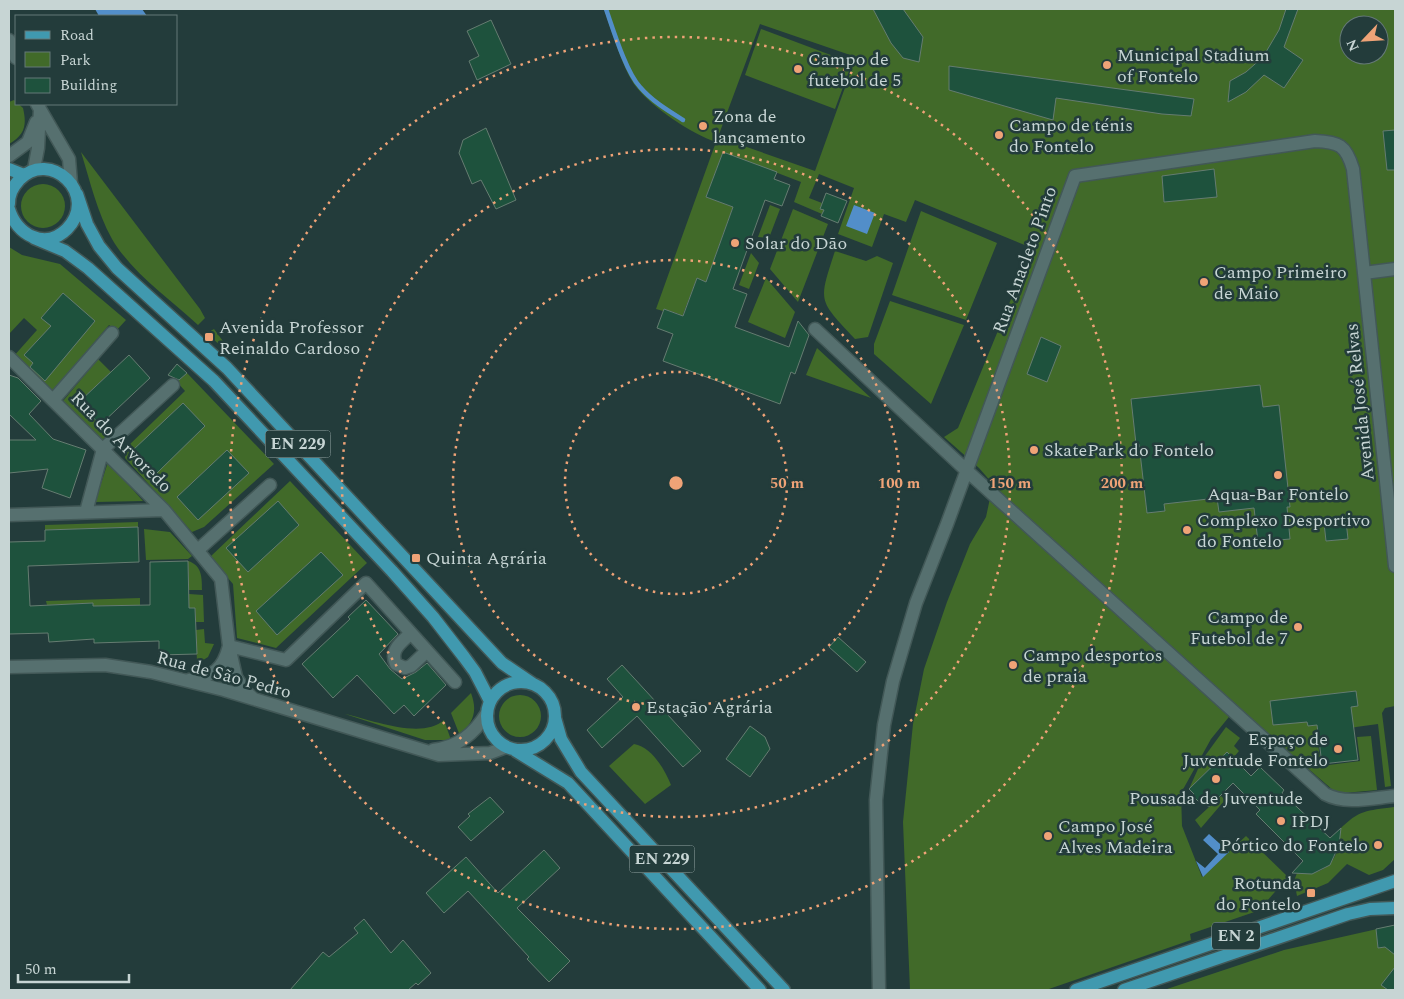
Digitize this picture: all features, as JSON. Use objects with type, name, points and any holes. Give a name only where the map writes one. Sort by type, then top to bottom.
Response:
[{"type":"main road","points":[[9,169],[29,172],[53,170],[63,176],[74,189],[76,215],[64,232],[50,238],[34,238]]},
{"type":"main road","points":[[9,204],[13,187],[29,172]]},
{"type":"main road","name":"EN 229","points":[[74,189],[87,224],[99,246],[117,268],[227,368],[502,663],[541,689],[551,700],[560,738],[581,772],[784,990]]},
{"type":"main road","name":"EN 229","points":[[10,215],[17,228],[34,238],[65,251],[88,268],[214,380],[433,617],[476,672],[488,707],[487,724],[492,735],[511,749],[568,783],[760,990]]},
{"type":"main road","points":[[488,707],[498,691],[509,684],[521,682],[533,684]]},
{"type":"main road","points":[[511,749],[530,749],[545,741],[553,727],[555,718]]},
{"type":"main road","name":"EN 2","points":[[1076,990],[1394,881]]},
{"type":"main road","name":"EN 2","points":[[1124,990],[1348,914],[1370,909],[1395,908]]},
{"type":"street","points":[[9,40],[15,55]]},
{"type":"street","points":[[9,156],[28,142],[38,107]]},
{"type":"street","points":[[29,172],[38,148],[38,107]]},
{"type":"street","points":[[38,107],[59,139],[69,159],[74,189]]},
{"type":"street","name":"Avenida José Relvas","points":[[1315,141],[1335,143],[1345,149],[1350,160],[1395,566]]},
{"type":"street","name":"Rua Anacleto Pinto","points":[[967,471],[1075,176],[1315,141]]},
{"type":"street","points":[[1364,273],[1395,269]]},
{"type":"street","points":[[815,329],[967,471],[1325,794],[1335,799],[1346,801],[1395,796]]},
{"type":"street","points":[[54,399],[112,333]]},
{"type":"street","name":"Rua do Arvoredo","points":[[9,357],[54,399],[164,510],[221,579],[229,646],[236,677],[245,692],[256,700]]},
{"type":"street","points":[[86,512],[103,449],[173,385]]},
{"type":"street","points":[[879,989],[876,800],[884,725],[903,641],[967,471]]},
{"type":"street","points":[[198,550],[270,485]]},
{"type":"street","points":[[9,515],[164,510]]},
{"type":"street","points":[[187,680],[209,675],[218,669],[225,660],[229,646],[286,660],[366,583],[455,682]]},
{"type":"street","points":[[411,633],[394,651],[393,655],[396,664],[405,668],[411,666],[427,651]]},
{"type":"street","name":"Rua de São Pedro","points":[[9,667],[105,665],[187,680],[439,755],[490,753],[511,749]]},
{"type":"street","points":[[426,752],[448,746],[470,736],[488,707]]},
{"type":"green space","name":"Complexo Desportivo do Fontelo","points":[[604,9],[1395,9],[1395,706],[1385,708],[1382,713],[1391,786],[1385,787],[1378,724],[1317,736],[1321,766],[1360,761],[1357,737],[1371,736],[1377,790],[1344,793],[1334,791],[1237,707],[1211,739],[1181,793],[1182,826],[1202,877],[1246,836],[1288,877],[1267,901],[1272,906],[1190,934],[1191,940],[1046,990],[910,990],[903,822],[913,724],[924,669],[947,602],[970,544],[986,517],[993,484],[979,468],[944,437],[958,428],[1032,248],[915,200],[906,222],[884,214],[872,247],[838,234],[854,188],[819,174],[809,198],[822,203],[820,209],[824,210],[822,214],[794,202],[801,182],[723,152],[706,197],[733,207],[706,282],[697,278],[680,322],[679,314],[664,309],[663,311],[656,309],[716,142],[674,120],[644,96],[627,72]],"holes":[[[760,24],[856,57],[815,171],[718,137]]]},
{"type":"green space","name":"Campo de futebol de 5","points":[[761,29],[852,63],[835,109],[745,75]]},
{"type":"green space","points":[[14,100],[15,105],[20,105],[23,108],[25,124],[22,133],[9,144],[9,102]]},
{"type":"green space","points":[[81,152],[200,309],[205,318],[198,325],[140,274],[120,251],[102,218]]},
{"type":"green space","points":[[47,184],[59,190],[64,198],[64,214],[59,222],[51,227],[39,228],[27,222],[22,214],[21,202],[27,190],[35,185]]},
{"type":"green space","points":[[770,205],[780,209],[769,238],[758,237]]},
{"type":"green space","points":[[793,209],[828,224],[798,302],[770,269]]},
{"type":"green space","points":[[921,211],[997,243],[966,320],[892,295]]},
{"type":"green space","points":[[9,247],[22,255],[60,264],[126,320],[116,331],[109,325],[51,393],[13,357],[37,330],[24,318],[9,334]]},
{"type":"green space","points":[[835,251],[866,261],[877,256],[893,263],[868,337],[855,339],[834,316],[825,300],[826,281]]},
{"type":"green space","points":[[751,253],[759,263],[749,289],[739,285]]},
{"type":"green space","points":[[766,278],[795,312],[785,338],[748,322]]},
{"type":"green space","points":[[890,301],[964,325],[931,404],[874,354],[874,344]]},
{"type":"green space","points":[[214,329],[231,352],[228,353],[207,333]]},
{"type":"green space","points":[[817,348],[871,398],[806,375]]},
{"type":"green space","points":[[98,359],[111,372],[79,402],[109,434],[101,441],[63,401]]},
{"type":"green space","points":[[187,373],[274,464],[204,527],[192,532],[125,458],[126,448],[185,391],[177,382]]},
{"type":"green space","points":[[108,462],[143,501],[95,502]]},
{"type":"green space","points":[[290,481],[367,563],[276,648],[237,638],[233,584],[210,557]]},
{"type":"green space","points":[[138,522],[138,527],[45,530],[45,525]]},
{"type":"green space","points":[[144,529],[170,532],[192,556],[188,559],[146,560]]},
{"type":"green space","points":[[188,561],[199,569],[202,590],[189,590]]},
{"type":"green space","points":[[189,594],[203,595],[204,622],[196,622],[195,608],[189,608]]},
{"type":"green space","points":[[140,598],[140,605],[93,606],[93,603],[47,605],[46,601]]},
{"type":"green space","points":[[204,629],[205,643],[214,644],[208,657],[197,664],[196,630]]},
{"type":"green space","points":[[471,693],[474,706],[473,716],[460,736],[451,713]]},
{"type":"green space","points":[[524,695],[532,698],[538,704],[541,716],[538,728],[532,734],[516,737],[508,734],[502,728],[499,712],[502,704],[508,698]]},
{"type":"green space","points":[[345,714],[382,724],[410,728],[435,726],[444,720],[451,740],[425,740]]},
{"type":"green space","points":[[1226,727],[1240,738],[1234,746],[1239,751],[1233,758],[1227,752],[1189,789],[1202,760]]},
{"type":"green space","points":[[634,744],[641,746],[652,754],[671,785],[645,804],[609,766]]},
{"type":"green space","points":[[1221,796],[1225,800],[1201,828],[1195,820]]},
{"type":"green space","points":[[1394,807],[1395,859],[1383,870],[1369,875],[1347,864],[1328,883],[1297,896],[1294,881],[1297,873],[1307,874],[1316,872],[1330,864],[1338,849],[1339,830],[1346,823],[1364,812]]},
{"type":"green space","points":[[1395,925],[1395,990],[1164,990],[1284,950]]},
{"type":"water","points":[[95,9],[142,9],[146,15],[98,15]]},
{"type":"water","points":[[854,205],[875,213],[867,234],[846,226]]},
{"type":"water","points":[[1209,834],[1229,852],[1203,877],[1196,861],[1205,868],[1218,854],[1203,840]]},
{"type":"building","points":[[873,9],[903,9],[923,37],[919,62],[903,58],[891,43]]},
{"type":"building","points":[[1286,9],[1298,9],[1284,47],[1303,60],[1284,88],[1264,75],[1246,92],[1228,102],[1230,81],[1246,72],[1263,57],[1279,30]]},
{"type":"building","points":[[491,20],[511,64],[477,80],[469,61],[479,56],[467,31]]},
{"type":"building","points":[[949,66],[1194,99],[1191,116],[1162,114],[1056,98],[1053,120],[949,90]]},
{"type":"building","points":[[486,128],[516,200],[496,209],[481,180],[472,184],[459,153],[463,140]]},
{"type":"building","points":[[1395,130],[1395,170],[1387,170],[1383,131]]},
{"type":"building","name":"Solar do Dão","points":[[723,152],[777,172],[774,179],[790,185],[782,206],[765,200],[733,289],[747,294],[735,327],[789,347],[798,321],[809,335],[795,374],[791,372],[780,404],[663,361],[673,334],[657,328],[664,309],[683,316],[697,278],[706,282],[733,207],[706,197]]},
{"type":"building","points":[[1214,169],[1217,197],[1164,202],[1162,176]]},
{"type":"building","points":[[826,193],[847,201],[838,223],[821,216],[824,210],[820,209]]},
{"type":"building","points":[[63,293],[95,321],[45,381],[30,367],[33,363],[24,355],[51,326],[41,318]]},
{"type":"building","points":[[1041,337],[1061,346],[1047,382],[1027,374]]},
{"type":"building","points":[[129,355],[150,378],[100,425],[79,402]]},
{"type":"building","points":[[177,364],[187,373],[179,380],[168,375]]},
{"type":"building","points":[[9,375],[18,378],[41,401],[29,414],[53,439],[86,450],[70,498],[42,488],[48,469],[9,473],[9,440],[36,440],[9,414]]},
{"type":"building","points":[[1260,385],[1263,407],[1279,405],[1290,507],[1287,507],[1290,539],[1279,540],[1280,544],[1268,546],[1268,541],[1258,542],[1254,508],[1219,512],[1217,498],[1164,504],[1165,511],[1147,513],[1139,444],[1136,444],[1131,399]]},
{"type":"building","points":[[183,403],[205,426],[156,474],[133,450]]},
{"type":"building","points":[[227,450],[249,473],[198,520],[177,497]]},
{"type":"building","points":[[278,501],[299,525],[248,572],[226,548]]},
{"type":"building","points":[[1346,521],[1348,539],[1326,541],[1324,523]]},
{"type":"building","points":[[138,527],[139,562],[28,566],[30,606],[93,603],[93,606],[150,605],[150,562],[188,561],[189,608],[195,608],[197,654],[159,655],[159,641],[94,643],[94,639],[49,642],[48,633],[9,634],[9,542],[45,541],[45,530]]},
{"type":"building","points":[[321,552],[343,575],[277,635],[256,611]]},
{"type":"building","points":[[366,600],[398,634],[379,654],[390,669],[402,679],[416,672],[427,663],[446,685],[414,716],[404,705],[394,714],[357,675],[333,698],[302,664],[350,619],[348,617]]},
{"type":"building","points":[[838,637],[866,662],[857,672],[829,647]]},
{"type":"building","name":"Estação Agrária","points":[[622,665],[701,751],[683,767],[637,716],[602,748],[587,730],[623,697],[607,679]]},
{"type":"building","points":[[1356,691],[1358,706],[1351,707],[1358,760],[1322,764],[1317,725],[1308,726],[1307,722],[1273,725],[1270,701]]},
{"type":"building","points":[[750,726],[765,737],[770,749],[750,777],[726,759]]},
{"type":"building","name":"IPDJ","points":[[1227,752],[1251,776],[1260,767],[1284,790],[1282,793],[1330,838],[1341,828],[1339,845],[1330,865],[1312,874],[1292,873],[1303,861],[1256,814],[1260,810],[1233,783],[1209,807],[1205,804],[1203,806],[1192,795],[1194,794],[1189,789]]},
{"type":"building","points":[[490,797],[504,812],[471,841],[458,827],[470,816],[468,814]]},
{"type":"building","points":[[544,850],[560,868],[517,908],[570,961],[549,982],[527,959],[529,957],[468,891],[444,913],[426,893],[466,857],[498,893]]},
{"type":"building","points":[[364,919],[391,953],[403,940],[431,973],[418,985],[416,983],[408,990],[290,990],[323,952],[329,957],[358,933],[354,928]]},
{"type":"building","points":[[1395,925],[1395,955],[1385,947],[1378,948],[1376,929]]},
{"type":"building","points":[[1395,967],[1395,990],[1388,990],[1381,985]]},
{"type":"waterway","points":[[606,9],[620,50],[635,80],[655,101],[683,120]]},
{"type":"place","name":"Municipal Stadium of Fontelo","points":[[1107,65]]},
{"type":"place","name":"Campo de futebol de 5","points":[[798,69]]},
{"type":"place","name":"Zona de lançamento","points":[[703,126]]},
{"type":"place","name":"Campo de ténis do Fontelo","points":[[999,135]]},
{"type":"place","name":"Solar do Dão","points":[[735,243]]},
{"type":"place","name":"Campo Primeiro de Maio","points":[[1204,282]]},
{"type":"place","name":"Avenida Professor Reinaldo Cardoso","points":[[209,337]]},
{"type":"place","name":"SkatePark do Fontelo","points":[[1034,450]]},
{"type":"place","name":"Aqua-Bar Fontelo","points":[[1278,475]]},
{"type":"place","name":"Complexo Desportivo do Fontelo","points":[[1187,530]]},
{"type":"place","name":"Quinta Agrária","points":[[416,558]]},
{"type":"place","name":"Campo de Futebol de 7","points":[[1298,627]]},
{"type":"place","name":"Campo desportos de praia","points":[[1013,665]]},
{"type":"place","name":"Estação Agrária","points":[[636,707]]},
{"type":"place","name":"Espaço de Juventude Fontelo","points":[[1338,749]]},
{"type":"place","name":"Pousada de Juventude","points":[[1216,779]]},
{"type":"place","name":"IPDJ","points":[[1281,821]]},
{"type":"place","name":"Campo José Alves Madeira","points":[[1048,836]]},
{"type":"place","name":"Pórtico do Fontelo","points":[[1378,845]]},
{"type":"place","name":"Rotunda do Fontelo","points":[[1311,893]]}]
